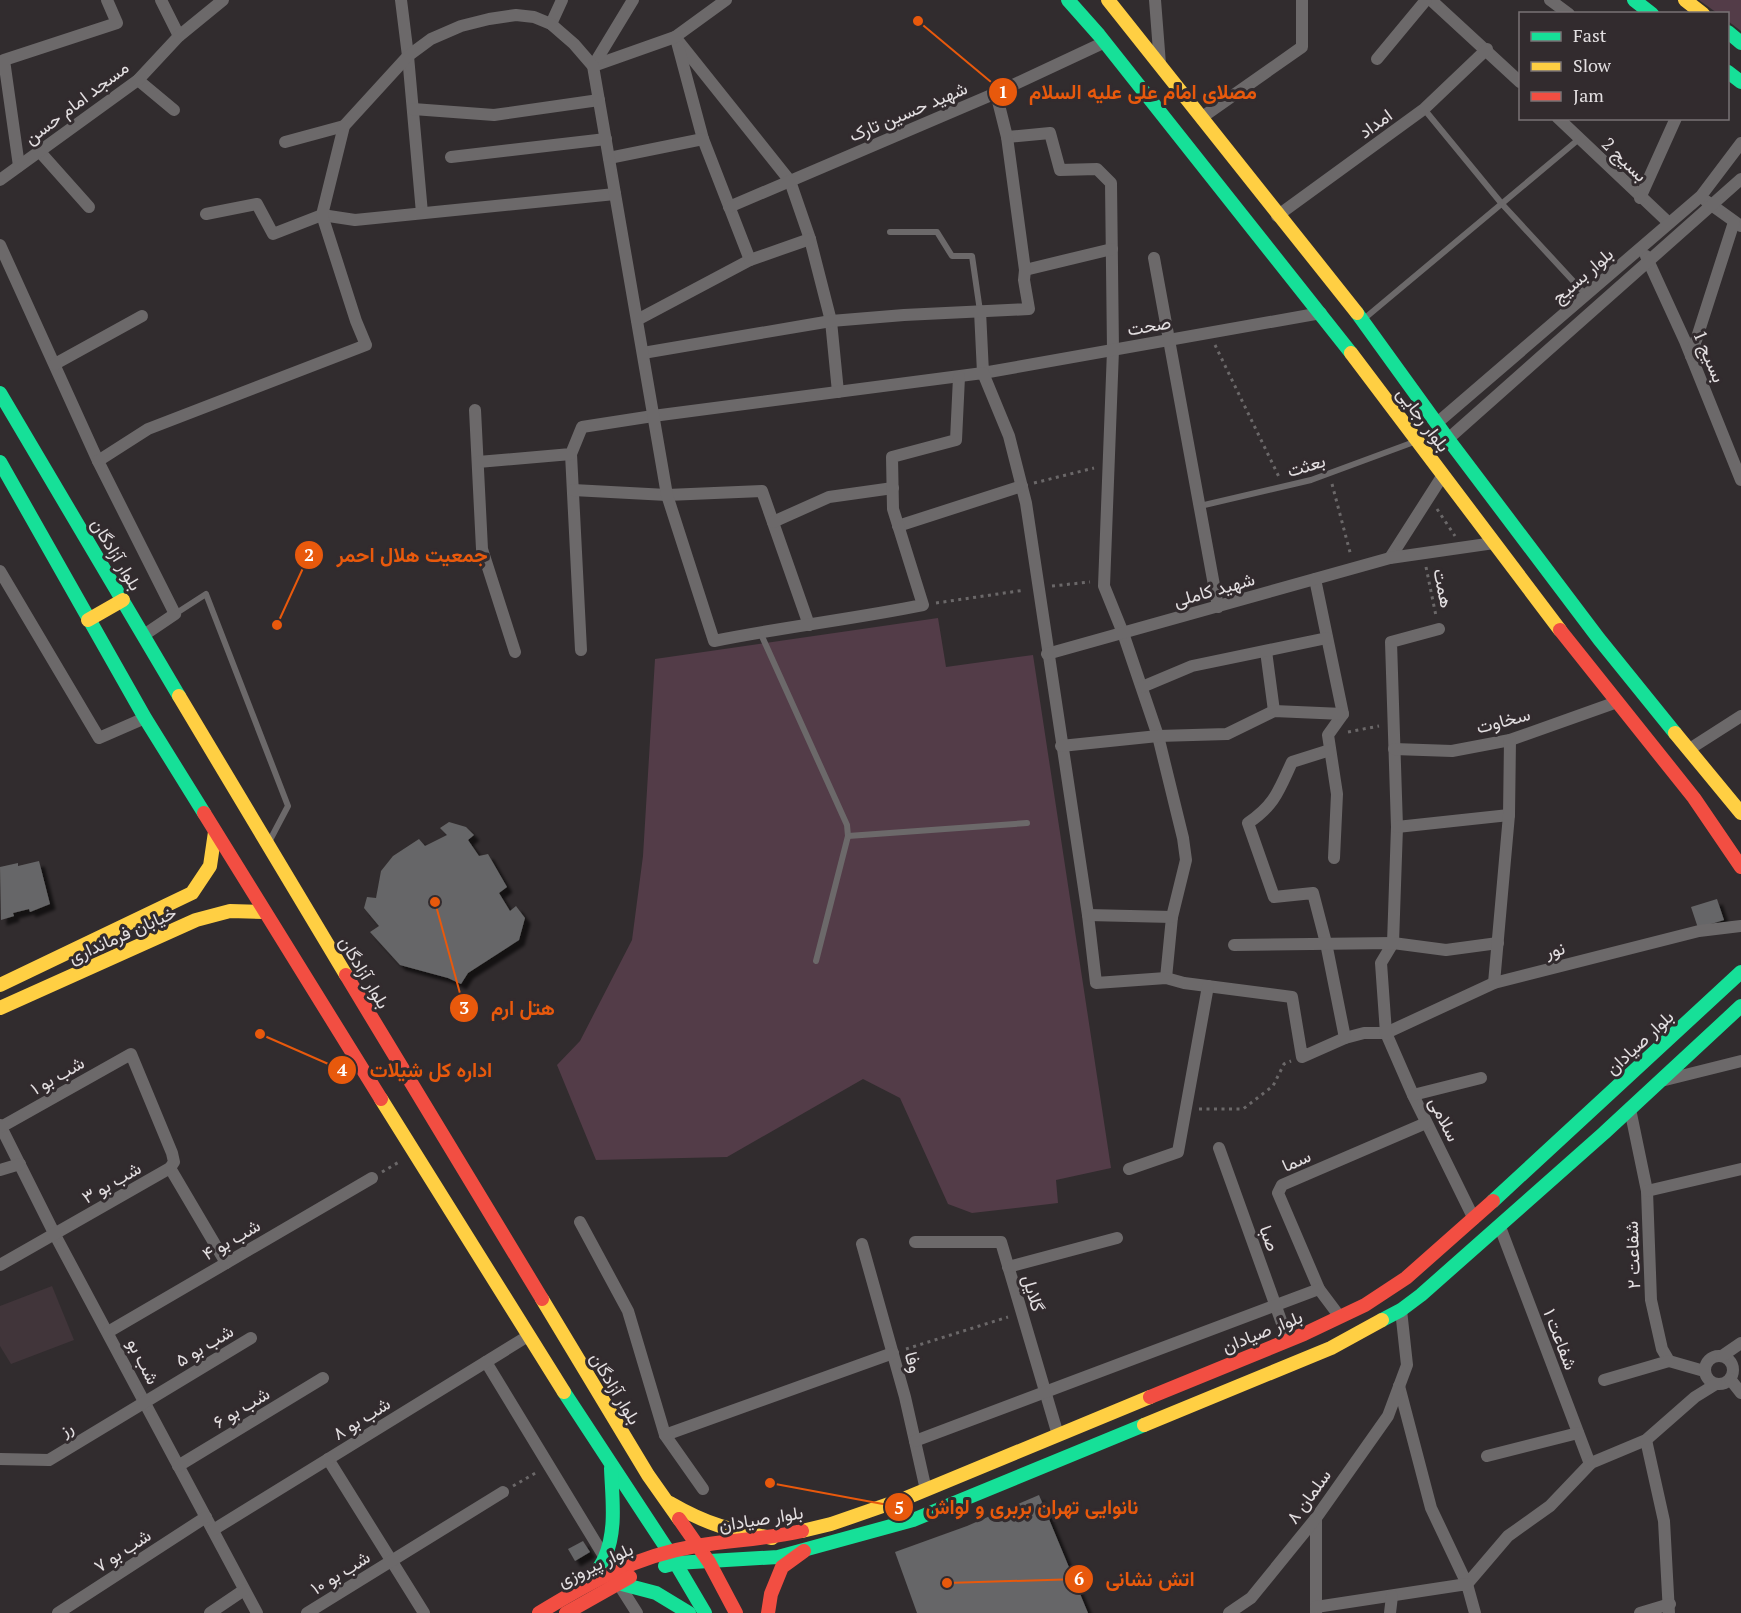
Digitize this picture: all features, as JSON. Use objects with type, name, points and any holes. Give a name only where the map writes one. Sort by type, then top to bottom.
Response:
[{"type":"main road","name":"بلوار رجایی","points":[[1068,0],[1105,42],[1321,313],[1494,543],[1694,798],[1741,867]]},
{"type":"main road","name":"بلوار رجایی","points":[[1108,0],[1277,216],[1362,320],[1448,439],[1599,639],[1741,813]]},
{"type":"main road","points":[[1634,0],[1649,12]]},
{"type":"main road","points":[[1685,0],[1700,12]]},
{"type":"main road","points":[[1729,33],[1741,43]]},
{"type":"main road","points":[[1729,73],[1741,82]]},
{"type":"main road","points":[[1256,231],[1277,216]]},
{"type":"main road","name":"بلوار آزادگان","points":[[0,393],[267,845],[470,1213],[528,1336],[610,1466],[673,1557],[705,1613]]},
{"type":"main road","name":"بلوار آزادگان","points":[[0,462],[145,718],[414,1153],[470,1213],[709,1562],[736,1613]]},
{"type":"main road","points":[[88,620],[123,600]]},
{"type":"main road","name":"خیابان فرمانداری","points":[[0,985],[192,893],[210,866],[215,832]]},
{"type":"main road","name":"خیابان فرمانداری","points":[[0,1008],[196,920],[230,911],[264,912]]},
{"type":"main road","name":"بلوار صیادان","points":[[673,1557],[697,1546],[772,1538],[831,1524],[906,1498],[1288,1340],[1340,1317],[1389,1291],[1474,1219],[1741,972]]},
{"type":"main road","name":"بلوار صیادان","points":[[673,1557],[709,1562],[778,1557],[913,1520],[1331,1348],[1401,1310],[1500,1227],[1741,1006]]},
{"type":"main road","points":[[586,1584],[604,1558],[610,1540],[613,1515],[610,1466]]},
{"type":"main road","points":[[906,1498],[913,1520]]},
{"type":"main road","points":[[664,1499],[695,1518],[734,1531],[772,1538]]},
{"type":"main road","points":[[768,1613],[771,1594],[782,1568],[804,1551]]},
{"type":"main road","name":"بلوار پیروزی","points":[[566,1613],[618,1582],[673,1557]]},
{"type":"main road","name":"بلوار پیروزی","points":[[539,1613],[586,1584],[629,1564],[673,1557]]},
{"type":"main road","points":[[618,1582],[644,1587],[668,1598],[689,1613]]},
{"type":"street","points":[[19,166],[4,60],[117,23],[107,0]]},
{"type":"street","points":[[161,0],[179,36]]},
{"type":"street","name":"مسجد امام حسن","points":[[0,180],[138,80],[179,36],[224,0]]},
{"type":"street","points":[[401,0],[422,213]]},
{"type":"street","points":[[551,24],[562,0]]},
{"type":"street","points":[[593,66],[633,0]]},
{"type":"street","points":[[593,66],[675,37],[726,0]]},
{"type":"street","points":[[1155,0],[1160,65]]},
{"type":"street","points":[[1201,118],[1302,47],[1302,0]]},
{"type":"street","points":[[1377,59],[1426,0]]},
{"type":"street","points":[[1431,0],[1519,77]]},
{"type":"street","points":[[98,461],[148,429],[366,345],[322,215],[344,126],[408,56],[431,39],[461,26],[516,15],[534,17],[551,24],[574,44],[593,66],[667,495],[714,641],[923,605],[893,509],[892,457],[956,440],[959,377]]},
{"type":"street","points":[[675,37],[703,139],[750,260]]},
{"type":"street","points":[[675,37],[790,181],[810,239],[831,321],[838,392]]},
{"type":"street","name":"شهید حسین تارک","points":[[729,207],[996,93],[1105,42]]},
{"type":"street","name":"امداد","points":[[1277,216],[1424,109],[1486,50]]},
{"type":"street","points":[[138,80],[174,110]]},
{"type":"street","points":[[643,353],[831,321],[1029,309],[1007,137],[996,93]]},
{"type":"street","points":[[413,108],[494,115],[599,100]]},
{"type":"street","name":"بسیج 2","points":[[1560,120],[1669,223]]},
{"type":"street","points":[[1640,198],[1675,120]]},
{"type":"street","points":[[285,142],[344,126]]},
{"type":"street","points":[[1007,137],[1050,134],[1060,170],[1097,169],[1111,183],[1113,350],[1104,586],[1123,633],[1158,736],[1183,838],[1186,860],[1172,917],[1166,978]]},
{"type":"street","points":[[451,157],[606,139]]},
{"type":"street","points":[[609,158],[703,139]]},
{"type":"street","name":"بلوار بسیج","points":[[1437,423],[1701,196],[1741,143]]},
{"type":"street","points":[[40,152],[89,207]]},
{"type":"street","name":"بلوار بسیج","points":[[1448,439],[1741,179]]},
{"type":"street","points":[[206,214],[257,204],[273,234],[322,215],[355,220],[615,194]]},
{"type":"street","points":[[1691,356],[1738,224],[1701,196]]},
{"type":"street","points":[[637,320],[750,260],[810,239]]},
{"type":"street","points":[[0,245],[98,461],[175,614],[144,635]]},
{"type":"street","name":"بسیج 1","points":[[1641,247],[1691,356],[1740,473]]},
{"type":"street","points":[[1025,270],[1112,249]]},
{"type":"street","points":[[1155,258],[1218,607]]},
{"type":"street","points":[[980,311],[982,373],[1009,436],[1022,486],[1088,915],[1096,983],[1166,978],[1292,997],[1302,1057]]},
{"type":"street","name":"صحت","points":[[571,454],[582,427],[959,377],[1321,313]]},
{"type":"street","points":[[55,364],[142,316]]},
{"type":"street","points":[[475,410],[482,549],[515,652]]},
{"type":"street","points":[[478,462],[571,454],[581,650]]},
{"type":"street","points":[[1390,558],[1443,475]]},
{"type":"street","points":[[898,525],[1022,486]]},
{"type":"street","points":[[773,522],[829,497],[893,488]]},
{"type":"street","points":[[573,490],[667,495],[762,491],[809,625]]},
{"type":"street","name":"شهید کاملی","points":[[1047,654],[1390,558],[1494,543]]},
{"type":"street","points":[[0,571],[99,738],[145,718]]},
{"type":"street","points":[[1315,579],[1342,714],[1328,735],[1337,794],[1334,858]]},
{"type":"street","points":[[1386,1033],[1382,963],[1394,943],[1397,827],[1391,642],[1439,628]]},
{"type":"street","points":[[1142,687],[1191,666],[1327,638]]},
{"type":"street","points":[[1266,651],[1274,711]]},
{"type":"street","name":"سخاوت","points":[[1394,749],[1452,751],[1510,740],[1617,702]]},
{"type":"street","points":[[1061,746],[1158,736],[1227,734],[1274,711],[1342,714]]},
{"type":"street","points":[[1688,750],[1741,716]]},
{"type":"street","points":[[1494,983],[1509,815],[1510,740]]},
{"type":"street","points":[[1330,750],[1292,762],[1274,800],[1260,815],[1248,823],[1274,897],[1313,893],[1326,943],[1345,1038]]},
{"type":"street","points":[[1397,827],[1509,815]]},
{"type":"street","points":[[1088,915],[1172,917]]},
{"type":"street","name":"نور","points":[[1302,1057],[1345,1038],[1386,1033],[1494,983],[1699,931],[1741,926]]},
{"type":"street","points":[[1234,945],[1394,943],[1446,950],[1498,943]]},
{"type":"street","points":[[1128,1169],[1178,1152],[1208,986]]},
{"type":"street","name":"سلامی","points":[[1386,1033],[1426,1123],[1474,1219]]},
{"type":"street","name":"شب بو ۱","points":[[1,1126],[131,1054],[172,1153]]},
{"type":"street","points":[[1661,1081],[1741,1061]]},
{"type":"street","points":[[1413,1095],[1481,1078]]},
{"type":"street","name":"شفاعت ۲","points":[[1630,1109],[1647,1191],[1651,1300],[1662,1348],[1669,1361]]},
{"type":"street","name":"سما","points":[[1340,1317],[1319,1289],[1278,1193],[1282,1185],[1426,1123]]},
{"type":"street","name":"شب بو","points":[[1,1126],[55,1235],[257,1613]]},
{"type":"street","name":"صبا","points":[[1219,1148],[1288,1340]]},
{"type":"street","name":"شب بو ۳","points":[[0,1265],[170,1168],[174,1162],[172,1153]]},
{"type":"street","points":[[0,1170],[20,1164]]},
{"type":"street","points":[[170,1168],[226,1263]]},
{"type":"street","points":[[1647,1191],[1741,1169]]},
{"type":"street","name":"شب بو ۴","points":[[108,1332],[372,1178]]},
{"type":"street","points":[[580,1222],[628,1311],[665,1436],[703,1489]]},
{"type":"street","name":"شفاعت ۱","points":[[1500,1227],[1590,1464]]},
{"type":"street","points":[[1008,1267],[1117,1238]]},
{"type":"street","name":"گلایل","points":[[915,1242],[1001,1242],[1058,1435]]},
{"type":"street","name":"وفا","points":[[862,1244],[893,1353],[926,1490]]},
{"type":"street","points":[[915,1441],[1319,1289]]},
{"type":"street","name":"سلمان ۸","points":[[1229,1613],[1251,1598],[1316,1518],[1388,1416],[1407,1365],[1401,1310]]},
{"type":"street","name":"شب بو ۸","points":[[213,1530],[528,1336]]},
{"type":"street","name":"شب بو ۵","points":[[145,1402],[251,1338]]},
{"type":"street","points":[[1716,1384],[1706,1377],[1705,1365],[1709,1360],[1722,1356],[1741,1343]]},
{"type":"street","points":[[665,1436],[893,1353]]},
{"type":"street","points":[[1316,1518],[1316,1610],[1467,1584],[1508,1536],[1550,1506],[1590,1464],[1646,1440],[1695,1397],[1716,1384],[1723,1384],[1730,1379],[1733,1370],[1731,1364],[1722,1356]]},
{"type":"street","points":[[1604,1380],[1669,1361],[1704,1371]]},
{"type":"street","points":[[486,1362],[604,1558]]},
{"type":"street","name":"شب بو ۶","points":[[178,1466],[322,1378]]},
{"type":"street","points":[[1730,1379],[1741,1393]]},
{"type":"street","points":[[1399,1386],[1431,1508],[1467,1584],[1475,1613]]},
{"type":"street","name":"رز","points":[[0,1459],[49,1460],[145,1402]]},
{"type":"street","points":[[1487,1456],[1578,1433]]},
{"type":"street","points":[[1640,1613],[1670,1608],[1665,1521],[1646,1440]]},
{"type":"street","points":[[328,1459],[424,1613]]},
{"type":"street","name":"شب بو ۱۰","points":[[307,1613],[503,1492]]},
{"type":"street","name":"شب بو ۷","points":[[58,1613],[206,1517]]},
{"type":"street","points":[[618,1582],[637,1613]]},
{"type":"street","points":[[210,1613],[244,1590]]},
{"type":"street","points":[[1390,1613],[1392,1596]]},
{"type":"lane","points":[[1424,109],[1502,204],[1587,295]]},
{"type":"lane","points":[[1362,320],[1579,139]]},
{"type":"lane","points":[[890,232],[937,232],[952,256],[972,256],[980,311]]},
{"type":"lane","name":"بعثت","points":[[1200,506],[1329,474],[1418,441]]},
{"type":"lane","points":[[175,614],[206,594],[288,807],[267,845]]},
{"type":"lane","points":[[760,632],[847,825],[848,836],[816,961]]},
{"type":"lane","points":[[848,836],[1027,823]]},
{"type":"path","points":[[1209,333],[1284,487]]},
{"type":"path","points":[[1022,486],[1108,464]]},
{"type":"path","points":[[1329,474],[1354,568]]},
{"type":"path","points":[[1429,498],[1464,547]]},
{"type":"path","name":"همت","points":[[1424,553],[1439,628]]},
{"type":"path","points":[[923,605],[1104,580]]},
{"type":"path","points":[[1328,735],[1394,724]]},
{"type":"path","points":[[1185,1109],[1244,1109],[1273,1086],[1284,1064],[1302,1057]]},
{"type":"path","points":[[372,1178],[414,1153]]},
{"type":"path","points":[[893,1353],[1022,1312]]},
{"type":"path","points":[[503,1492],[548,1465]]},
{"type":"shaded area","points":[[1699,0],[1741,0],[1741,31],[1729,22],[1729,12],[1716,12]]},
{"type":"shaded area","points":[[938,618],[946,667],[1033,655],[1111,1168],[1056,1180],[1058,1203],[972,1213],[948,1204],[900,1098],[863,1079],[727,1157],[596,1160],[557,1065],[580,1041],[632,940],[643,856],[655,659]]},
{"type":"shaded area","points":[[52,1286],[74,1340],[11,1364],[0,1346],[0,1306]]},
{"type":"building","points":[[449,822],[466,827],[474,835],[468,840],[479,856],[488,854],[507,887],[499,893],[510,911],[516,906],[525,918],[519,940],[468,973],[461,984],[448,978],[400,965],[370,932],[379,926],[364,908],[367,897],[376,898],[381,871],[393,856],[419,839],[425,846],[447,835],[440,828]]},
{"type":"building","points":[[39,861],[50,904],[30,912],[29,909],[13,913],[14,916],[1,920],[0,867]]},
{"type":"building","points":[[1717,899],[1724,920],[1698,928],[1691,907]]},
{"type":"building","points":[[1039,1495],[1088,1613],[917,1613],[895,1552],[967,1526]]},
{"type":"building","points":[[583,1541],[590,1552],[575,1561],[568,1549]]},
{"type":"traffic: fast","points":[[1068,0],[1099,35],[1351,353]]},
{"type":"traffic: fast","points":[[1634,0],[1649,12]]},
{"type":"traffic: fast","points":[[1729,33],[1741,43]]},
{"type":"traffic: fast","points":[[1729,73],[1741,82]]},
{"type":"traffic: fast","points":[[1357,313],[1448,439],[1599,639],[1675,733]]},
{"type":"traffic: fast","points":[[0,393],[179,696]]},
{"type":"traffic: fast","points":[[0,462],[145,718],[204,813]]},
{"type":"traffic: fast","points":[[1493,1201],[1741,972]]},
{"type":"traffic: fast","points":[[1382,1320],[1401,1310],[1421,1295],[1604,1133],[1741,1006]]},
{"type":"traffic: fast","points":[[564,1392],[669,1552],[705,1613]]},
{"type":"traffic: fast","points":[[665,1566],[676,1563],[778,1557],[913,1520],[1144,1425]]},
{"type":"traffic: fast","points":[[587,1584],[599,1568],[609,1546],[613,1513],[611,1468]]},
{"type":"traffic: fast","points":[[618,1583],[656,1593],[689,1613]]},
{"type":"traffic: slow","points":[[1108,0],[1357,313]]},
{"type":"traffic: slow","points":[[1685,0],[1700,12]]},
{"type":"traffic: slow","points":[[1351,353],[1560,630]]},
{"type":"traffic: slow","points":[[88,620],[123,600]]},
{"type":"traffic: slow","points":[[179,696],[346,975]]},
{"type":"traffic: slow","points":[[1675,733],[1741,813]]},
{"type":"traffic: slow","points":[[0,985],[192,893],[210,866],[215,832]]},
{"type":"traffic: slow","points":[[0,1008],[196,920],[230,911],[264,912]]},
{"type":"traffic: slow","points":[[381,1099],[564,1392]]},
{"type":"traffic: slow","points":[[542,1299],[648,1475],[679,1519]]},
{"type":"traffic: slow","points":[[1144,1425],[1331,1348],[1382,1320]]},
{"type":"traffic: slow","points":[[802,1531],[831,1524],[906,1498],[1150,1397]]},
{"type":"traffic: slow","points":[[670,1503],[720,1526],[772,1538]]},
{"type":"traffic: jam","points":[[1560,630],[1694,798],[1741,867]]},
{"type":"traffic: jam","points":[[204,813],[381,1099]]},
{"type":"traffic: jam","points":[[346,975],[542,1299]]},
{"type":"traffic: jam","points":[[1150,1397],[1304,1334],[1365,1305],[1406,1278],[1493,1201]]},
{"type":"traffic: jam","points":[[679,1519],[709,1562],[736,1613]]},
{"type":"traffic: jam","points":[[539,1613],[595,1581],[653,1556],[696,1546],[802,1531]]},
{"type":"traffic: jam","points":[[768,1613],[771,1594],[782,1567],[804,1551]]},
{"type":"traffic: jam","points":[[566,1613],[630,1577]]},
{"type":"place","name":"مصلای امام علی علیه السلام","points":[[918,21]]},
{"type":"place","name":"جمعیت هلال احمر","points":[[277,625]]},
{"type":"place","name":"هتل ارم","points":[[435,902]]},
{"type":"place","name":"اداره کل شیلات","points":[[260,1034]]},
{"type":"place","name":"نانوایی تهران بربری و لواش","points":[[770,1483]]},
{"type":"place","name":"اتش نشانى","points":[[947,1583]]}]
